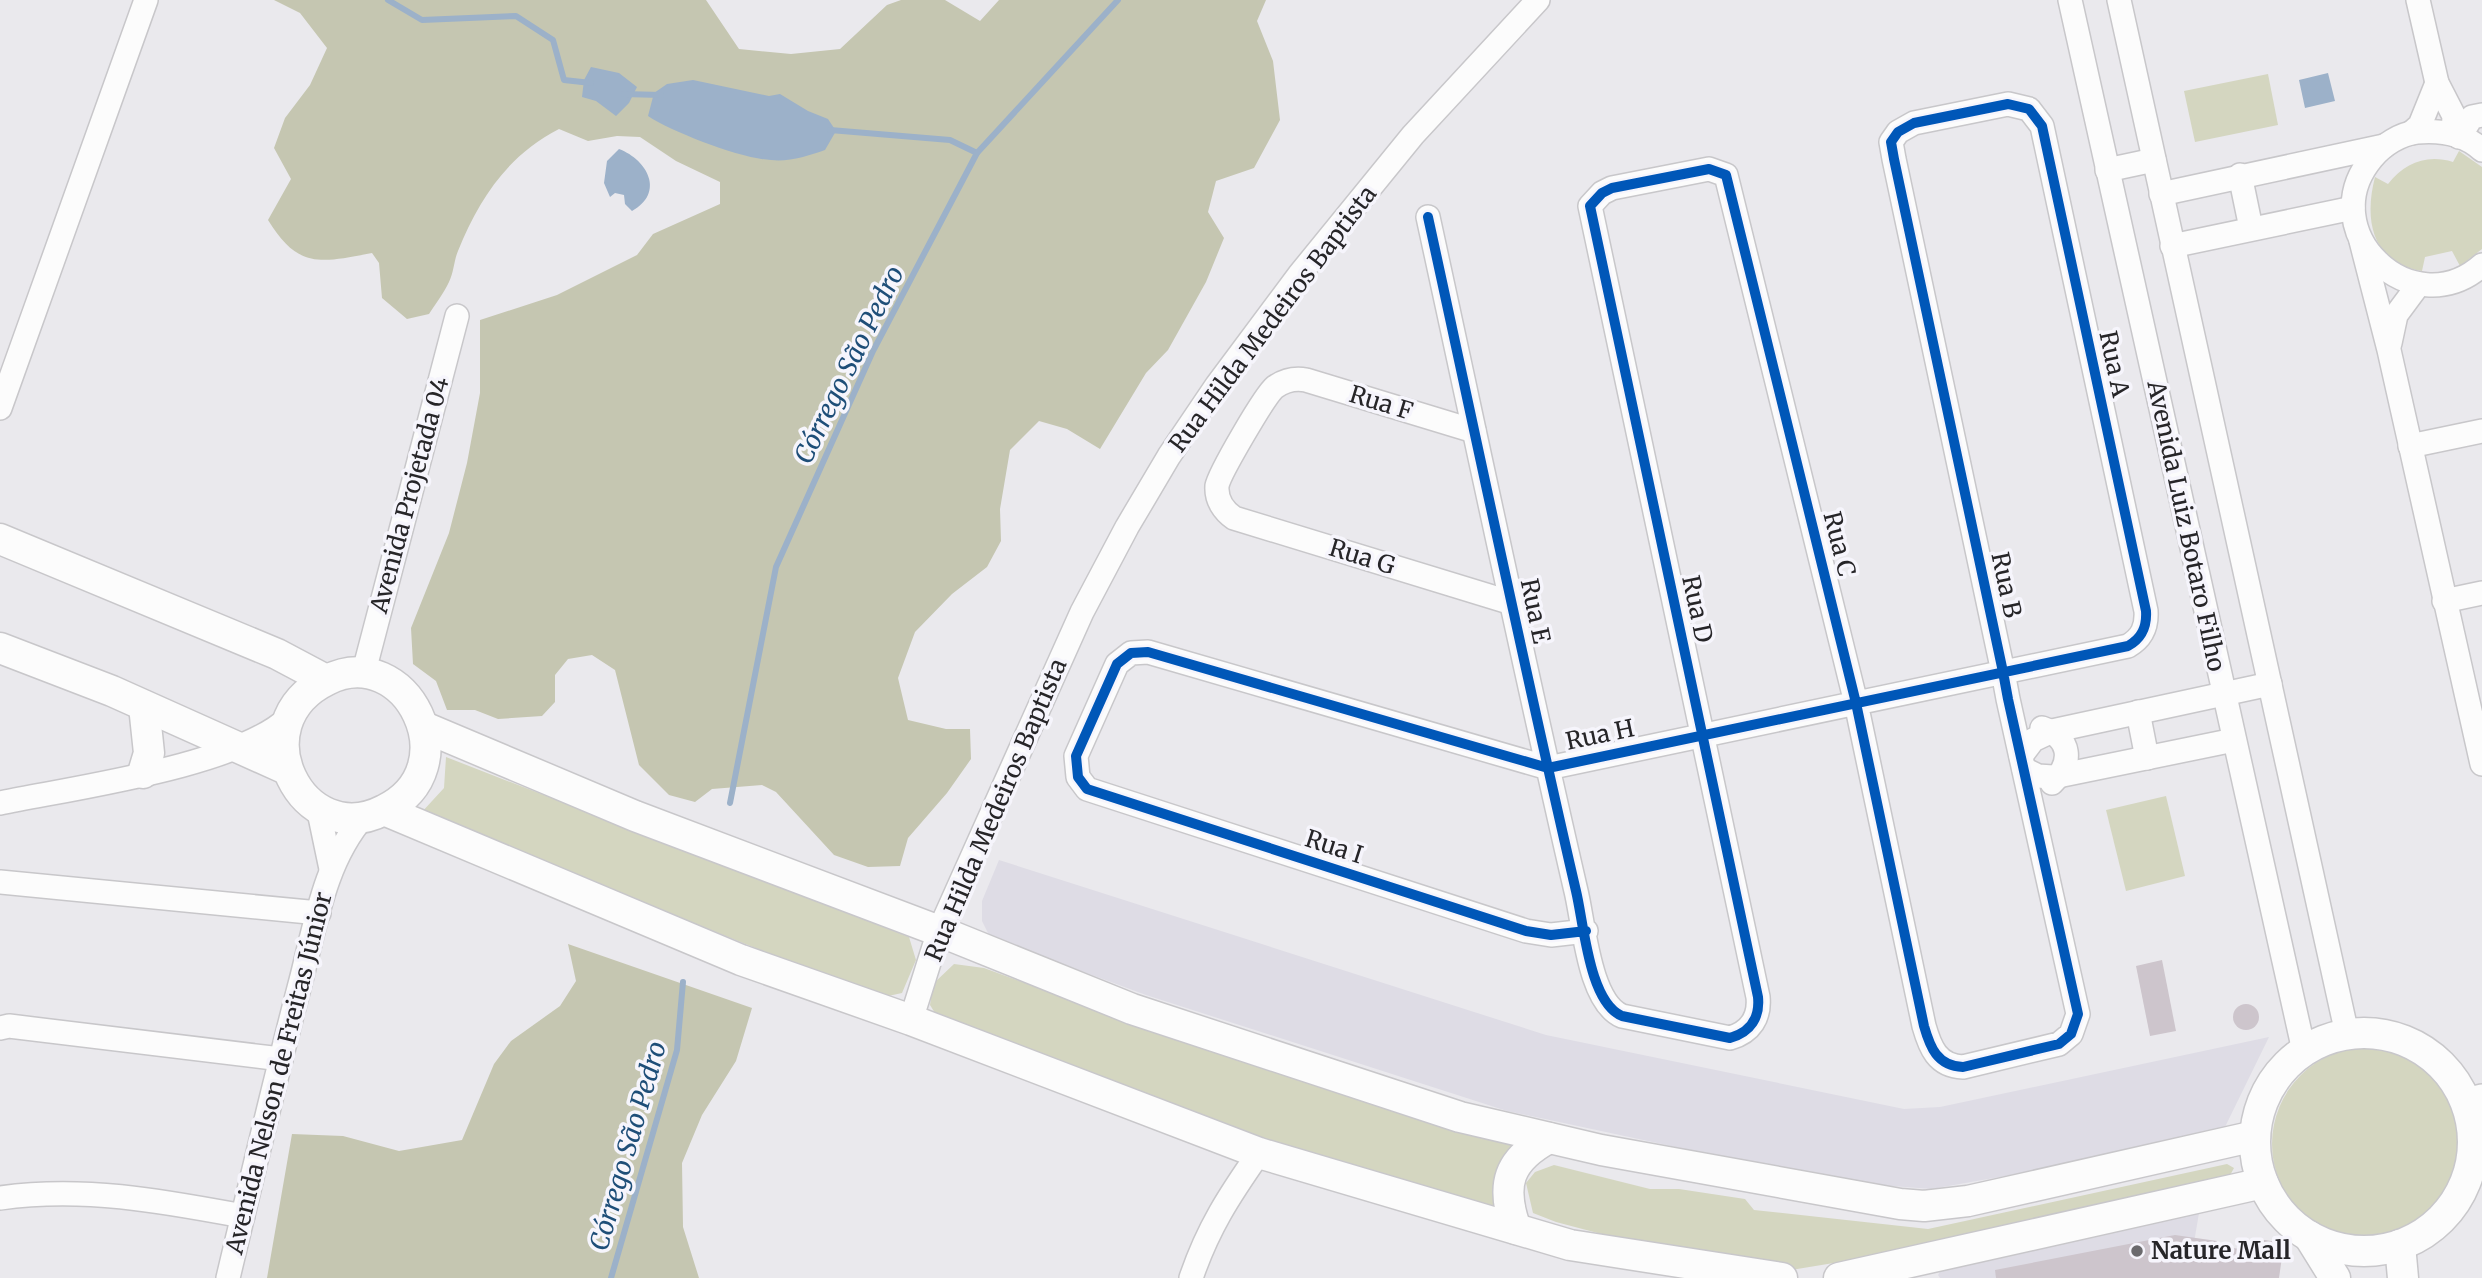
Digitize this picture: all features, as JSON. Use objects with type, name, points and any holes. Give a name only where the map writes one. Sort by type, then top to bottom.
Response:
[{"type":"main road","points":[[0,539],[277,654],[326,680]]},
{"type":"main road","points":[[0,648],[243,747],[286,769]]},
{"type":"main road","points":[[374,813],[411,790],[422,773],[426,753],[424,727],[407,696],[391,684],[352,674],[326,680],[298,701],[288,718],[283,738],[286,769],[302,795],[318,807],[337,815],[374,813],[741,960],[911,1020],[1259,1153],[1570,1245],[1782,1278]]},
{"type":"main road","points":[[143,773],[149,753],[144,706]]},
{"type":"main road","points":[[424,727],[682,833],[939,931],[1132,1009],[1460,1117],[1549,1138],[1757,1180],[1924,1206],[1968,1201],[2255,1136]]},
{"type":"main road","points":[[2347,1034],[2381,1034],[2413,1045],[2441,1064],[2474,1098],[2478,1144],[2469,1174],[2452,1206],[2426,1232],[2400,1245],[2353,1251],[2309,1236],[2281,1214],[2263,1183],[2258,1168],[2255,1136],[2257,1119],[2269,1088],[2290,1062],[2304,1051],[2347,1034]]},
{"type":"main road","points":[[1516,1229],[1507,1205],[1511,1175],[1529,1149],[1549,1138]]},
{"type":"main road","points":[[1839,1278],[2263,1183]]},
{"type":"main road","points":[[2309,1236],[2335,1278]]},
{"type":"main road","points":[[2400,1245],[2403,1278]]},
{"type":"street","points":[[0,408],[146,0]]},
{"type":"street","name":"Rua Hilda Medeiros Baptista","points":[[911,1020],[939,931],[1082,612],[1169,456],[1217,385],[1299,275],[1413,135],[1538,0]]},
{"type":"street","name":"Avenida Luiz Botaro Filho","points":[[2070,0],[2304,1051]]},
{"type":"street","name":"Avenida Luiz Botaro Filho","points":[[2119,0],[2347,1034]]},
{"type":"street","points":[[2418,0],[2437,83],[2454,116],[2456,135]]},
{"type":"street","points":[[2161,194],[2384,146],[2411,133],[2420,125],[2437,83]]},
{"type":"street","name":"Rua A","points":[[1891,142],[1898,132],[1914,123],[2008,104],[2024,107],[2037,117],[2045,140],[2143,598],[2145,627],[2140,636],[2128,646],[2003,672]]},
{"type":"street","points":[[2456,135],[2472,117],[2482,115]]},
{"type":"street","points":[[2411,133],[2433,130],[2456,135],[2482,150]]},
{"type":"street","name":"Rua B","points":[[1891,142],[2008,699],[2078,1014],[2071,1034]]},
{"type":"street","points":[[2384,146],[2360,177],[2353,208],[2389,350],[2481,755]]},
{"type":"street","points":[[2107,170],[2154,160]]},
{"type":"street","name":"Rua C","points":[[1590,206],[1602,193],[1612,188],[1709,169],[1726,175],[1856,703],[1930,1048],[1945,1062],[1963,1067],[2054,1046],[2071,1034]]},
{"type":"street","points":[[2240,175],[2251,228]]},
{"type":"street","name":"Rua D","points":[[1590,206],[1759,1007],[1755,1021],[1737,1036],[1722,1038],[1628,1018],[1611,1010]]},
{"type":"street","points":[[2172,246],[2353,208]]},
{"type":"street","name":"Rua E","points":[[1428,217],[1548,768],[1600,992],[1611,1010]]},
{"type":"street","points":[[2361,241],[2369,254],[2391,274],[2419,284],[2449,283],[2482,276]]},
{"type":"street","points":[[2449,283],[2482,265]]},
{"type":"street","points":[[2389,350],[2396,316],[2419,284]]},
{"type":"street","name":"Avenida Projetada 04","points":[[363,675],[457,316]]},
{"type":"street","name":"Rua F","points":[[1220,502],[1217,491],[1220,475],[1271,391],[1287,381],[1307,380],[1474,431]]},
{"type":"street","points":[[2410,446],[2482,431]]},
{"type":"street","name":"Rua G","points":[[1220,502],[1234,518],[1512,603]]},
{"type":"street","points":[[2444,601],[2482,593]]},
{"type":"street","name":"Rua H","points":[[1078,777],[1076,756],[1117,664],[1131,653],[1148,652],[1548,768],[2003,672]]},
{"type":"street","points":[[2234,740],[2060,776],[2045,777],[2023,763],[2033,740],[2052,731],[2270,684]]},
{"type":"street","points":[[2008,699],[2026,720],[2052,731],[2067,749],[2067,763],[2060,776],[2044,794],[2035,817]]},
{"type":"street","points":[[2138,712],[2147,758]]},
{"type":"street","points":[[0,803],[143,773],[243,747],[288,718]]},
{"type":"street","name":"Rua I","points":[[1078,777],[1087,789],[1526,931],[1551,935],[1586,931]]},
{"type":"street","name":"Avenida Nelson de Freitas Júnior","points":[[318,807],[331,869]]},
{"type":"street","name":"Avenida Nelson de Freitas Júnior","points":[[228,1278],[331,869],[345,837],[374,813]]},
{"type":"street","points":[[0,882],[319,913]]},
{"type":"street","points":[[0,1028],[9,1026],[281,1059]]},
{"type":"street","points":[[1191,1278],[1204,1240],[1220,1208],[1259,1153]]},
{"type":"street","points":[[0,1198],[89,1193],[150,1198],[243,1216]]},
{"type":"shaded area","points":[[999,860],[1546,1035],[1904,1109],[1940,1107],[2269,1037],[2225,1127],[2057,1167],[1931,1189],[1840,1182],[1507,1111],[1146,995],[990,937],[982,921],[982,901]]},
{"type":"shaded area","points":[[2199,1213],[2188,1278],[1940,1278],[1938,1275],[1944,1265]]},
{"type":"green space","points":[[274,0],[706,0],[739,49],[791,54],[840,49],[887,5],[901,0],[945,0],[980,21],[999,0],[1266,0],[1257,21],[1273,61],[1280,120],[1254,168],[1216,181],[1208,212],[1224,238],[1206,282],[1168,350],[1146,373],[1100,449],[1067,429],[1039,421],[1010,450],[1000,509],[1001,541],[987,567],[952,594],[915,632],[898,678],[908,720],[946,729],[970,729],[971,759],[947,793],[908,838],[900,866],[868,867],[834,855],[776,792],[762,785],[712,789],[695,802],[669,795],[639,765],[615,670],[592,655],[568,659],[555,675],[555,702],[542,716],[498,719],[475,710],[447,710],[436,681],[413,664],[411,628],[449,533],[467,463],[480,393],[480,320],[557,295],[637,255],[653,234],[720,204],[720,182],[676,161],[640,137],[617,136],[588,141],[559,129],[525,152],[497,180],[466,232],[451,278],[442,294],[429,314],[407,319],[382,298],[379,263],[372,253],[338,259],[312,259],[300,255],[290,247],[268,220],[291,179],[274,148],[285,118],[310,85],[327,48],[300,13]]},
{"type":"green space","points":[[2268,74],[2278,125],[2195,142],[2184,91]]},
{"type":"green space","points":[[2459,151],[2482,167],[2482,249],[2460,266],[2452,251],[2425,257],[2422,271],[2392,259],[2375,237],[2372,223],[2375,177],[2388,184],[2417,162],[2434,159],[2453,162]]},
{"type":"green space","points":[[446,757],[909,937],[916,960],[902,993],[879,998],[421,813],[444,788]]},
{"type":"green space","points":[[2166,796],[2185,876],[2126,891],[2106,810]]},
{"type":"green space","points":[[568,944],[752,1008],[736,1061],[702,1115],[682,1163],[683,1227],[699,1278],[267,1278],[292,1134],[343,1136],[399,1151],[462,1140],[494,1064],[511,1041],[560,1006],[576,981]]},
{"type":"green space","points":[[954,964],[984,968],[1206,1049],[1516,1145],[1499,1213],[1281,1148],[940,1021],[930,1005],[933,984]]},
{"type":"green space","points":[[2369,1047],[2388,1048],[2406,1054],[2438,1075],[2459,1107],[2465,1125],[2465,1163],[2459,1181],[2438,1213],[2406,1234],[2388,1240],[2369,1241],[2350,1240],[2332,1234],[2300,1213],[2279,1181],[2273,1163],[2272,1144],[2273,1125],[2279,1107],[2300,1075],[2332,1054],[2350,1048]]},
{"type":"green space","points":[[2227,1164],[2234,1168],[2228,1179],[1931,1247],[1785,1271],[1666,1251],[1556,1222],[1533,1213],[1526,1183],[1535,1172],[1554,1165],[1650,1189],[1679,1189],[1745,1199],[1754,1210],[1928,1229]]},
{"type":"water","points":[[591,67],[619,73],[637,87],[629,103],[616,116],[596,101],[582,97],[584,80]]},
{"type":"water","points":[[2328,73],[2335,101],[2305,108],[2299,80]]},
{"type":"water","points":[[693,80],[769,96],[780,94],[808,111],[828,119],[836,131],[825,150],[792,159],[771,160],[708,144],[648,116],[654,93],[667,84]]},
{"type":"water","points":[[619,149],[638,161],[649,177],[648,195],[642,204],[632,211],[625,204],[624,195],[615,193],[610,197],[604,183],[607,161]]},
{"type":"building","points":[[2162,960],[2176,1031],[2150,1036],[2136,966]]},
{"type":"building","points":[[2246,1004],[2255,1008],[2259,1017],[2255,1026],[2246,1030],[2237,1026],[2233,1017],[2237,1008]]},
{"type":"building","points":[[2175,1235],[2217,1241],[2216,1246],[2257,1251],[2258,1239],[2284,1243],[2279,1278],[1996,1278],[1995,1270]]},
{"type":"waterway","points":[[388,0],[422,20],[516,16],[553,40],[564,80],[591,83]]},
{"type":"waterway","name":"Córrego São Pedro","points":[[730,803],[776,567],[873,351],[977,153],[1118,0]]},
{"type":"waterway","points":[[624,94],[661,95]]},
{"type":"waterway","points":[[830,130],[950,140],[977,153]]},
{"type":"waterway","name":"Córrego São Pedro","points":[[611,1278],[677,1050],[683,982]]},
{"type":"cycle path","points":[[1428,217],[1519,639],[1538,723],[1557,807],[1576,891],[1579,905],[1582,922],[1585,941],[1595,979],[1611,1008],[1622,1016],[1730,1038],[1744,1032],[1753,1023],[1758,997],[1590,206],[1602,193],[1612,188],[1709,169],[1726,175],[1856,703],[1924,1026],[1936,1054],[1947,1063],[1963,1067],[2059,1044],[2071,1034],[2078,1014],[2008,699],[2003,672],[1891,142],[1898,132],[1914,123],[2008,104],[2029,109],[2042,126],[2146,611],[2143,632],[2128,646],[1548,768],[1148,652],[1131,653],[1117,664],[1076,756],[1078,777],[1087,789],[1526,931],[1551,935],[1586,931]]},
{"type":"place","name":"Nature Mall","points":[[2137,1251]]}]
